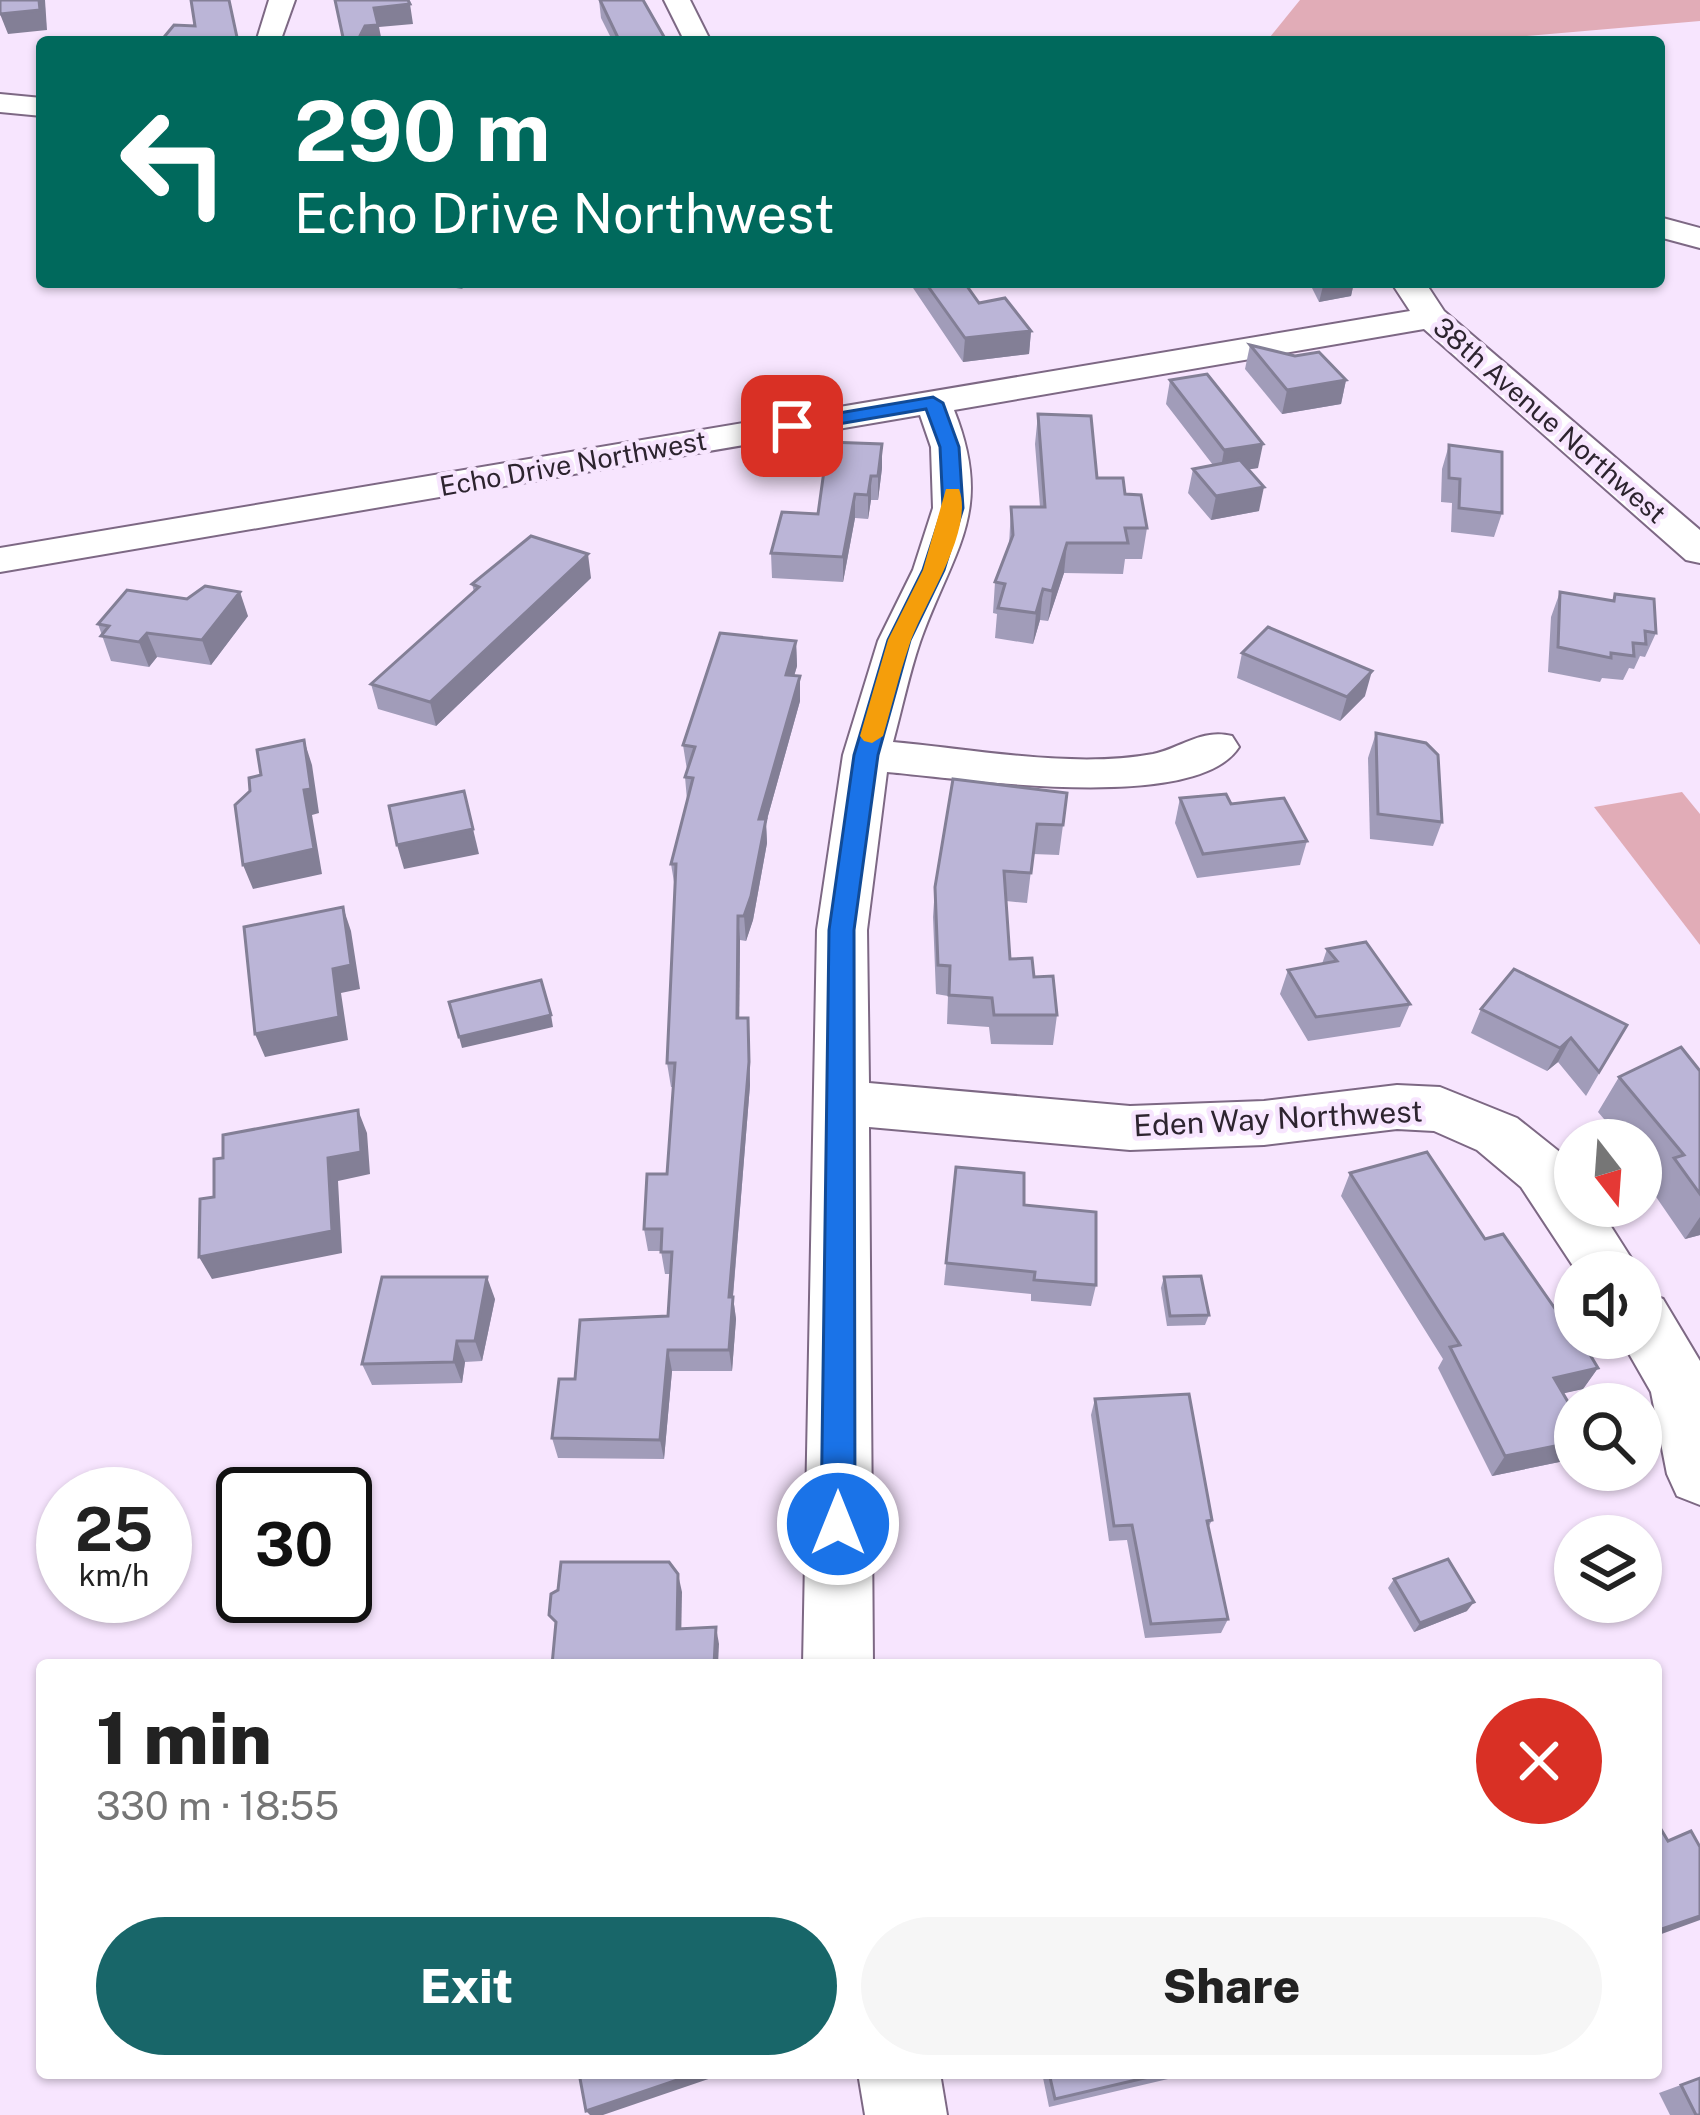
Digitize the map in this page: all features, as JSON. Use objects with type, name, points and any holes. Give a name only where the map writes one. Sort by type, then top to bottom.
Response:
[{"type":"street","points":[[269,36],[282,0]]},
{"type":"street","points":[[677,0],[695,36]]},
{"type":"street","points":[[0,103],[36,106]]},
{"type":"street","points":[[1665,229],[1700,238]]},
{"type":"street","name":"38th Avenue Northwest","points":[[1412,288],[1431,318],[1700,551]]},
{"type":"street","name":"Echo Drive Northwest","points":[[0,560],[1431,318]]},
{"type":"street","points":[[838,1659],[842,930],[866,755],[899,640],[933,570],[953,508],[950,447],[933,403]]},
{"type":"street","points":[[866,755],[1100,775],[1162,768],[1216,747]]},
{"type":"street","name":"Eden Way Northwest","points":[[839,1102],[1130,1128],[1264,1123],[1396,1107],[1440,1109],[1497,1134],[1541,1170],[1596,1251]]},
{"type":"street","points":[[1662,1350],[1679,1376],[1695,1423],[1700,1474]]},
{"type":"street","points":[[900,2079],[906,2115]]},
{"type":"shaded area","points":[[1300,0],[1700,0],[1700,21],[1526,36],[1271,36]]},
{"type":"shaded area","points":[[1682,792],[1700,814],[1700,945],[1594,807]]},
{"type":"building","points":[[0,0],[39,0],[40,10],[0,14]]},
{"type":"building","points":[[191,0],[229,0],[237,36],[165,36],[174,25],[195,26]]},
{"type":"building","points":[[335,0],[408,0],[410,4],[374,8],[378,25],[365,26],[360,36],[343,36]]},
{"type":"building","points":[[600,0],[643,0],[664,36],[617,36]]},
{"type":"building","points":[[929,288],[968,288],[979,303],[1005,298],[1031,331],[965,338]]},
{"type":"building","points":[[1250,345],[1295,356],[1319,352],[1346,380],[1287,390]]},
{"type":"building","points":[[1207,374],[1263,444],[1224,450],[1170,380]]},
{"type":"building","points":[[1038,414],[1091,416],[1097,478],[1123,478],[1125,494],[1141,495],[1147,528],[1125,528],[1128,543],[1067,543],[1052,591],[1043,589],[1036,613],[998,608],[1005,584],[995,582],[1013,535],[1011,507],[1045,507]]},
{"type":"building","points":[[828,442],[882,444],[878,476],[871,476],[868,495],[855,494],[843,557],[771,553],[782,512],[818,514]]},
{"type":"building","points":[[1449,445],[1502,452],[1502,513],[1459,508],[1460,479],[1449,478]]},
{"type":"building","points":[[1240,460],[1264,487],[1216,496],[1193,469]]},
{"type":"building","points":[[531,536],[588,554],[430,702],[371,684],[479,587],[472,584]]},
{"type":"building","points":[[205,586],[240,592],[202,640],[147,633],[139,642],[101,636],[109,626],[98,624],[127,590],[187,599]]},
{"type":"building","points":[[1560,592],[1614,601],[1615,594],[1654,599],[1656,633],[1645,631],[1646,644],[1633,643],[1634,656],[1611,653],[1611,658],[1558,647]]},
{"type":"building","points":[[1268,627],[1372,671],[1347,697],[1242,653]]},
{"type":"building","points":[[720,633],[796,641],[786,675],[800,676],[759,819],[766,819],[751,896],[744,916],[738,916],[737,1018],[748,1018],[749,1062],[729,1297],[733,1297],[729,1350],[668,1350],[660,1440],[552,1438],[559,1379],[575,1379],[580,1320],[668,1316],[672,1252],[661,1252],[662,1229],[644,1229],[647,1174],[667,1174],[675,1063],[667,1063],[676,864],[671,864],[693,778],[685,777],[695,747],[683,745]]},
{"type":"building","points":[[1376,733],[1426,743],[1438,755],[1442,822],[1378,814]]},
{"type":"building","points":[[304,740],[311,789],[304,790],[314,849],[243,865],[235,805],[250,791],[249,778],[261,775],[257,750]]},
{"type":"building","points":[[953,779],[1067,793],[1063,825],[1037,824],[1031,873],[1004,871],[1010,959],[1032,958],[1034,977],[1053,976],[1057,1015],[994,1015],[992,998],[949,995],[950,966],[938,965],[935,887]]},
{"type":"building","points":[[464,791],[473,829],[397,845],[389,806]]},
{"type":"building","points":[[1226,794],[1231,804],[1284,798],[1307,841],[1203,854],[1180,798]]},
{"type":"building","points":[[343,907],[351,965],[333,969],[339,1017],[255,1034],[244,927]]},
{"type":"building","points":[[1366,942],[1410,1004],[1316,1017],[1288,970],[1337,961],[1327,949]]},
{"type":"building","points":[[1514,969],[1627,1025],[1599,1072],[1571,1038],[1560,1048],[1481,1009]]},
{"type":"building","points":[[541,980],[551,1015],[459,1037],[449,1002]]},
{"type":"building","points":[[1681,1047],[1700,1071],[1700,1194],[1674,1158],[1684,1155],[1662,1129],[1662,1119],[1654,1119],[1619,1077]]},
{"type":"building","points":[[358,1110],[361,1152],[328,1158],[332,1231],[199,1257],[200,1199],[214,1197],[214,1159],[223,1158],[223,1135]]},
{"type":"building","points":[[1427,1152],[1485,1239],[1503,1234],[1554,1307],[1554,1359],[1593,1359],[1598,1368],[1554,1378],[1554,1446],[1505,1456],[1450,1347],[1460,1345],[1350,1173]]},
{"type":"building","points":[[956,1167],[1024,1173],[1024,1205],[1096,1212],[1096,1285],[1034,1280],[1035,1272],[946,1263]]},
{"type":"building","points":[[1201,1276],[1209,1315],[1170,1316],[1164,1277]]},
{"type":"building","points":[[382,1277],[487,1277],[475,1341],[457,1341],[454,1362],[362,1364]]},
{"type":"building","points":[[1189,1394],[1212,1520],[1207,1521],[1228,1619],[1151,1624],[1132,1525],[1114,1526],[1095,1399]]},
{"type":"building","points":[[1448,1559],[1474,1602],[1420,1623],[1394,1579]]},
{"type":"building","points":[[561,1562],[669,1562],[678,1574],[677,1629],[716,1627],[714,1659],[553,1659],[556,1622],[549,1615],[551,1594],[558,1590]]},
{"type":"building","points":[[1662,1831],[1668,1841],[1691,1831],[1700,1847],[1700,1916],[1662,1929]]},
{"type":"building","points":[[1700,2078],[1700,2115],[1696,2115],[1681,2085]]},
{"type":"building","points":[[580,2079],[680,2079],[586,2111]]},
{"type":"building","points":[[1050,2079],[1140,2079],[1055,2099]]},
{"type":"slow traffic","points":[[872,736],[899,640],[933,570],[953,508],[953,493]]},
{"type":"route","points":[[792,426],[933,403],[950,447],[953,508],[933,570],[899,640],[866,755],[842,930],[838,1524]]}]
